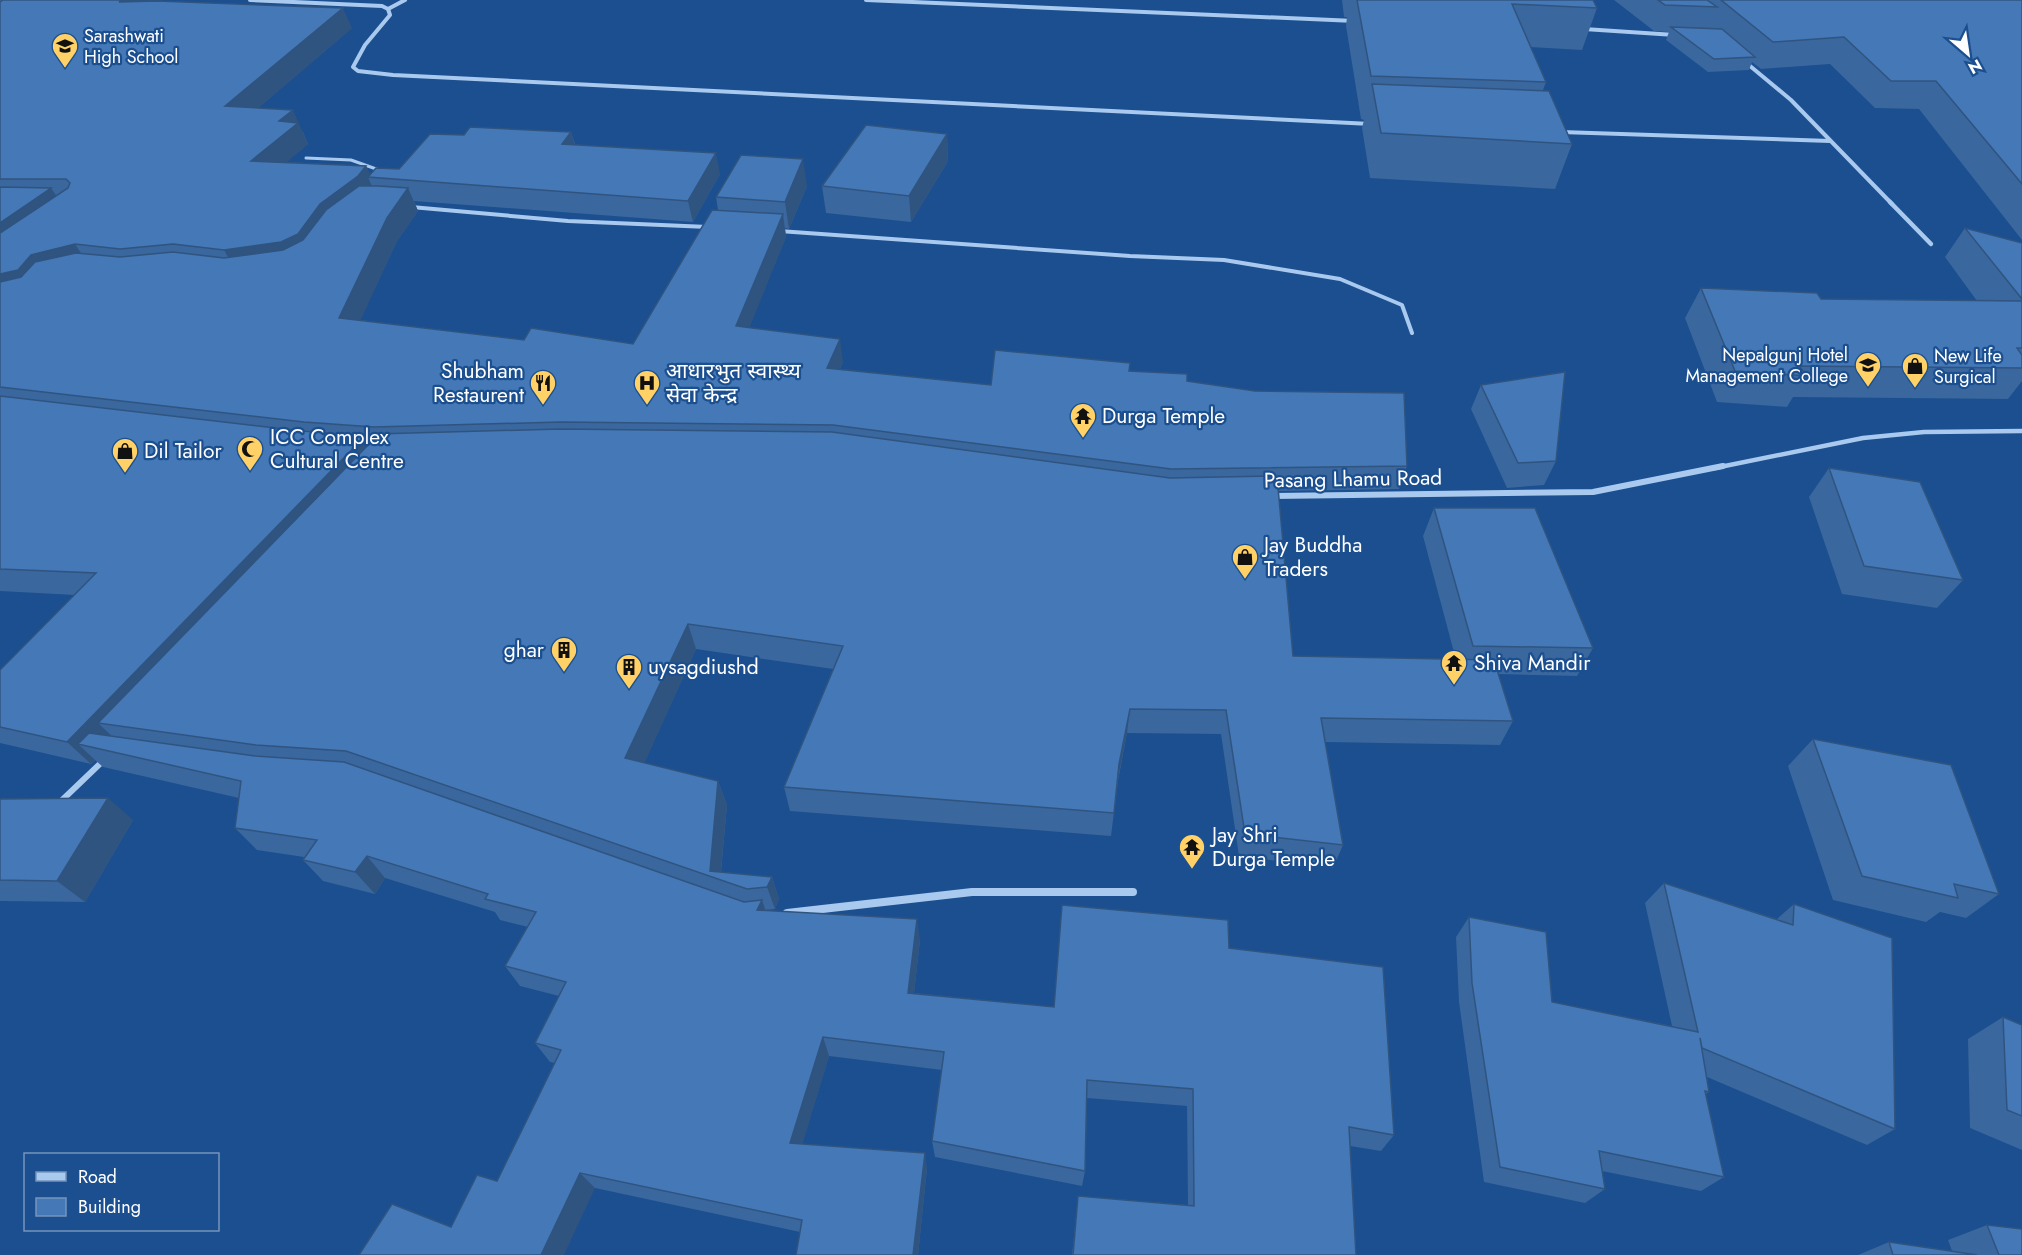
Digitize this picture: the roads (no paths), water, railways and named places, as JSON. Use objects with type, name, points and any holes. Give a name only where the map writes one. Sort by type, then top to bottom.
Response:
[{"type":"street","points":[[250,0],[382,6],[388,9],[390,15],[365,45],[353,67],[358,71],[393,75],[1372,124]]},
{"type":"street","points":[[388,9],[405,0]]},
{"type":"street","points":[[866,0],[1358,21]]},
{"type":"street","points":[[1577,29],[1682,35]]},
{"type":"street","points":[[1742,59],[1791,100],[1931,244]]},
{"type":"street","points":[[1560,132],[1830,141]]},
{"type":"street","name":"Pasang Lhamu Road","points":[[1262,496],[1593,492],[1863,438],[1924,432],[2022,431]]},
{"type":"street","points":[[53,809],[112,751]]},
{"type":"street","points":[[777,914],[972,891],[1133,892]]},
{"type":"lane","points":[[306,158],[351,160],[381,171]]},
{"type":"lane","points":[[404,206],[568,221],[711,227]]},
{"type":"lane","points":[[778,231],[1130,256],[1224,260],[1340,279],[1402,305],[1412,333]]},
{"type":"place","name":"Sarashwati High School","points":[[65,69]]},
{"type":"place","name":"Nepalgunj Hotel Management College","points":[[1868,388]]},
{"type":"place","name":"New Life Surgical","points":[[1915,389]]},
{"type":"place","name":"Shubham Restaurent","points":[[543,406]]},
{"type":"place","name":"आधारभुत स्वास्थ्य सेवा केन्द्र","points":[[647,406]]},
{"type":"place","name":"Durga Temple","points":[[1083,439]]},
{"type":"place","name":"ICC Complex Cultural Centre","points":[[250,472]]},
{"type":"place","name":"Dil Tailor","points":[[125,474]]},
{"type":"place","name":"Jay Buddha Traders","points":[[1245,580]]},
{"type":"place","name":"ghar","points":[[564,673]]},
{"type":"place","name":"Shiva Mandir","points":[[1454,686]]},
{"type":"place","name":"uysagdiushd","points":[[629,690]]},
{"type":"place","name":"Jay Shri Durga Temple","points":[[1192,870]]}]
